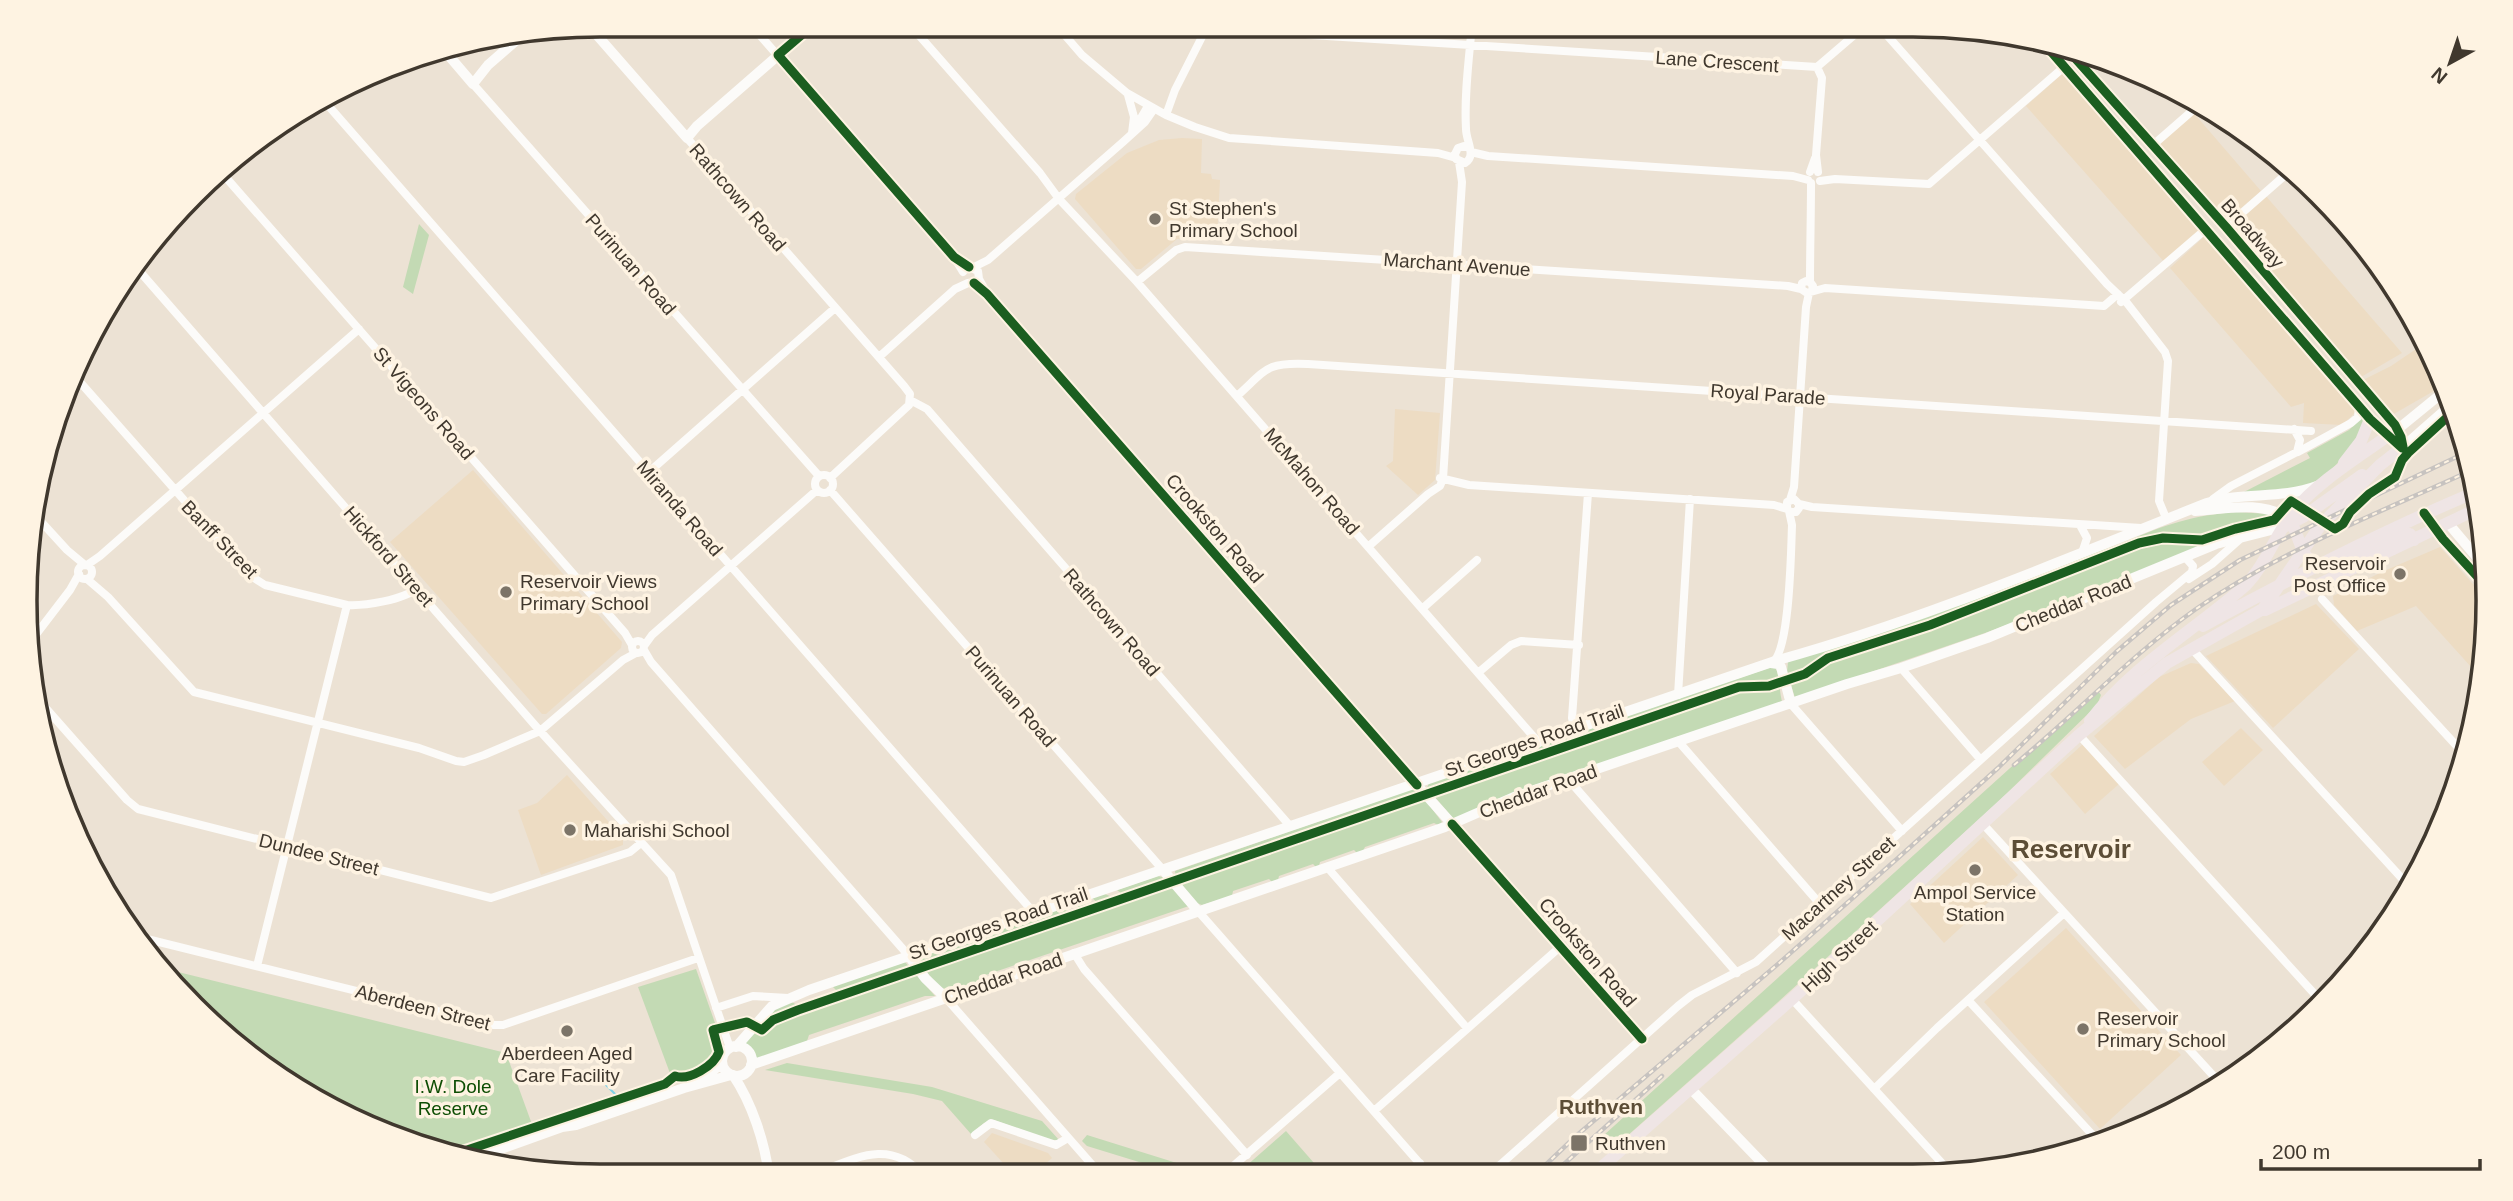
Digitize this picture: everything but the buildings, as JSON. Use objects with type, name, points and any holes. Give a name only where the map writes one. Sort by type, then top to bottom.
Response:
[{"type":"main road","name":"Rathcown Road","points":[[599,37],[685,136]]},
{"type":"main road","points":[[685,136],[798,37]]},
{"type":"main road","points":[[470,81],[511,45]]},
{"type":"main road","name":"Broadway","points":[[2054,55],[2370,419],[2393,432]]},
{"type":"main road","name":"Purinuan Road","points":[[450,57],[470,81]]},
{"type":"main road","name":"Broadway","points":[[2087,65],[2113,101],[2336,357],[2402,447]]},
{"type":"main road","points":[[2102,111],[2113,101]]},
{"type":"main road","points":[[2210,234],[2222,223]]},
{"type":"main road","points":[[2326,366],[2336,357]]},
{"type":"main road","name":"High Street","points":[[2079,735],[2104,704],[2178,639],[2246,585],[2302,501],[2437,397]]},
{"type":"main road","name":"High Street","points":[[1606,1164],[1792,999],[2079,735],[2153,674],[2191,648],[2251,617],[2268,603],[2302,549],[2338,506],[2380,465],[2443,412]]},
{"type":"main road","points":[[684,1088],[715,1069],[772,1006],[789,998],[1941,607],[2207,502],[2288,495],[2329,480],[2359,444],[2370,419]]},
{"type":"main road","name":"High Street","points":[[2288,523],[2380,465]]},
{"type":"main road","points":[[2178,639],[2336,556],[2466,496]]},
{"type":"main road","points":[[2186,512],[2258,509],[2276,511],[2288,523],[2312,562],[2320,564]]},
{"type":"main road","points":[[2429,511],[2448,523],[2474,554]]},
{"type":"main road","points":[[2429,511],[2435,529],[2475,574]]},
{"type":"main road","points":[[2251,617],[2469,513]]},
{"type":"main road","name":"Cheddar Road","points":[[748,1069],[945,997],[1452,824],[1514,797],[1901,668],[2046,615],[2216,544],[2288,523]]},
{"type":"main road","points":[[2336,556],[2366,551],[2405,534],[2410,534],[2414,540]]},
{"type":"main road","points":[[2248,536],[2264,542],[2264,575],[2268,584],[2277,589],[2302,591]]},
{"type":"main road","points":[[1771,663],[1781,667],[1791,704]]},
{"type":"main road","points":[[1417,785],[1452,824]]},
{"type":"main road","points":[[1163,870],[1198,911]]},
{"type":"main road","points":[[909,956],[925,978],[945,997]]},
{"type":"main road","points":[[733,1047],[748,1052],[744,1094]]},
{"type":"main road","points":[[722,1060],[724,1069],[732,1075],[744,1094],[767,1164]]},
{"type":"main road","points":[[498,1154],[562,1127],[576,1125],[748,1069]]},
{"type":"main road","points":[[1691,1089],[1763,1164]]},
{"type":"street","name":"Crookston Road","points":[[762,37],[1417,785]]},
{"type":"street","name":"McMahon Road","points":[[921,37],[1539,743]]},
{"type":"street","points":[[1067,37],[1082,55],[1127,93],[1157,111],[1229,138],[1929,184],[2064,67]]},
{"type":"street","points":[[879,357],[1157,111],[1175,90],[1202,37]]},
{"type":"street","name":"Lane Crescent","points":[[1343,37],[1817,67]]},
{"type":"street","points":[[1369,546],[1428,494],[1441,479],[1471,37]]},
{"type":"street","points":[[1771,663],[1780,652],[1784,629],[1822,78],[1817,67],[1851,37]]},
{"type":"street","points":[[1889,37],[2165,352],[2168,361],[2160,502],[2166,518]]},
{"type":"street","name":"Purinuan Road","points":[[470,81],[819,477]]},
{"type":"street","points":[[1127,93],[1134,117],[1132,133]]},
{"type":"street","name":"Miranda Road","points":[[329,107],[1035,914]]},
{"type":"street","points":[[2153,145],[2192,111]]},
{"type":"street","name":"Rathcown Road","points":[[685,136],[908,391],[909,403],[933,418],[1290,827]]},
{"type":"street","points":[[2222,223],[2283,176]]},
{"type":"street","name":"St Vigeons Road","points":[[227,179],[909,956]]},
{"type":"street","points":[[2120,300],[2210,234]]},
{"type":"street","name":"Marchant Avenue","points":[[1138,282],[1176,250],[1185,247],[2104,306],[2120,300]]},
{"type":"street","name":"Hickford Street","points":[[142,273],[540,731],[671,874],[716,1009],[733,1047]]},
{"type":"street","points":[[649,472],[835,308]]},
{"type":"street","points":[[38,631],[100,556],[359,329]]},
{"type":"street","name":"Royal Parade","points":[[1237,396],[1271,366],[1281,363],[2311,431]]},
{"type":"street","name":"Banff Street","points":[[81,383],[251,576],[265,585],[357,606],[410,594],[417,589]]},
{"type":"street","points":[[830,478],[909,403]]},
{"type":"street","points":[[2207,502],[2231,486],[2354,421],[2359,414],[2358,404]]},
{"type":"street","points":[[2294,429],[2300,440],[2298,452]]},
{"type":"street","points":[[825,475],[830,478],[833,485],[830,490],[823,493],[817,489],[815,483],[819,477],[825,475]]},
{"type":"street","points":[[1441,479],[1458,486],[2141,528]]},
{"type":"street","points":[[43,523],[194,692],[428,751],[464,756],[497,748],[540,731],[817,489]]},
{"type":"street","name":"Purinuan Road","points":[[830,490],[1163,870]]},
{"type":"street","points":[[1575,730],[1572,718],[1588,492]]},
{"type":"street","points":[[1678,695],[1690,499]]},
{"type":"street","points":[[2080,525],[2087,538],[2082,553]]},
{"type":"street","name":"Macartney Street","points":[[2175,587],[2248,536]]},
{"type":"street","name":"Macartney Street","points":[[1501,1164],[1692,995],[1756,962],[2194,570],[2192,563],[2185,557]]},
{"type":"street","points":[[1423,608],[1478,560]]},
{"type":"street","points":[[2322,599],[2457,746]]},
{"type":"street","points":[[257,965],[347,605]]},
{"type":"street","points":[[1784,629],[1787,650],[1797,655]]},
{"type":"street","points":[[1479,672],[1511,645],[1521,641],[1578,645]]},
{"type":"street","points":[[2191,648],[2402,880]]},
{"type":"street","points":[[1901,668],[1980,759]]},
{"type":"street","points":[[1791,704],[1902,831]]},
{"type":"street","name":"Dundee Street","points":[[48,711],[127,800],[138,808],[491,898],[630,852],[642,844]]},
{"type":"street","points":[[2079,735],[2315,994]]},
{"type":"street","points":[[1678,741],[1820,904]]},
{"type":"street","points":[[1567,779],[1737,973]]},
{"type":"street","name":"Crookston Road","points":[[1452,824],[1642,1039]]},
{"type":"street","points":[[1983,824],[2214,1076]]},
{"type":"street","points":[[1326,867],[1467,1028]]},
{"type":"street","points":[[1198,911],[1420,1164]]},
{"type":"street","points":[[1874,1089],[2064,913]]},
{"type":"street","name":"Aberdeen Street","points":[[150,940],[472,1020],[503,1025],[698,958]]},
{"type":"street","points":[[1374,1111],[1560,947]]},
{"type":"street","points":[[1074,953],[1084,969],[1247,1155]]},
{"type":"street","points":[[716,1009],[752,996],[789,998]]},
{"type":"street","points":[[945,997],[1091,1164]]},
{"type":"street","points":[[1792,999],[1942,1163]]},
{"type":"street","points":[[1968,1000],[2092,1135]]},
{"type":"street","points":[[1236,1164],[1340,1073]]},
{"type":"street","points":[[975,1135],[991,1123],[1056,1145],[1068,1138]]},
{"type":"street","points":[[844,1164],[881,1152],[899,1156],[909,1164]]},
{"type":"shaded area","points":[[2063,73],[2206,229],[2166,264],[2026,106]]},
{"type":"shaded area","points":[[2192,111],[2261,191],[2226,221],[2157,141]]},
{"type":"shaded area","name":"St Stephen's Primary School","points":[[1202,139],[1201,173],[1211,174],[1212,179],[1220,180],[1217,240],[1177,239],[1141,269],[1136,269],[1075,199],[1076,194],[1127,153],[1159,140]]},
{"type":"shaded area","points":[[2265,195],[2402,353],[2361,377],[2231,225]]},
{"type":"shaded area","points":[[2209,232],[2357,411],[2342,425],[2303,423],[2304,403],[2291,407],[2170,268]]},
{"type":"shaded area","points":[[2417,349],[2435,390],[2392,415],[2363,380]]},
{"type":"shaded area","points":[[1395,409],[1440,413],[1435,480],[1418,495],[1386,466],[1393,461]]},
{"type":"shaded area","name":"Reservoir Views Primary School","points":[[473,470],[622,642],[621,648],[546,714],[542,714],[390,542]]},
{"type":"shaded area","points":[[2440,547],[2476,587],[2472,668],[2416,606],[2357,631],[2334,605],[2333,596]]},
{"type":"shaded area","points":[[2316,604],[2359,649],[2273,728],[2206,656]]},
{"type":"shaded area","points":[[2191,663],[2199,664],[2235,701],[2191,719],[2125,769],[2094,736],[2159,677]]},
{"type":"shaded area","points":[[2241,728],[2263,750],[2224,786],[2202,762]]},
{"type":"shaded area","points":[[2083,744],[2119,784],[2085,814],[2050,774]]},
{"type":"shaded area","name":"Maharishi School","points":[[567,775],[623,838],[623,845],[541,875],[518,810],[537,803]]},
{"type":"shaded area","points":[[1983,837],[2018,875],[1944,943],[1910,904]]},
{"type":"shaded area","name":"Reservoir Primary School","points":[[2066,928],[2181,1055],[2100,1129],[1984,1002]]},
{"type":"shaded area","points":[[992,1133],[1048,1153],[1052,1158],[1045,1164],[1004,1164],[984,1142]]},
{"type":"green space","points":[[419,224],[429,235],[413,294],[403,287]]},
{"type":"green space","points":[[2362,417],[2366,423],[2352,444],[2337,464],[2318,480],[2294,489],[2244,492],[2310,458],[2307,453],[2349,430]]},
{"type":"green space","points":[[2236,512],[2270,514],[2281,520],[2280,523],[1985,633],[1795,698],[1787,672],[1788,662],[2166,526],[2193,518]]},
{"type":"green space","points":[[1775,666],[1782,702],[1457,818],[1453,818],[1427,788],[1429,783]]},
{"type":"green space","points":[[2098,691],[2101,695],[2097,705],[1998,802],[1767,1012],[1617,1145],[1604,1135],[2061,722]]},
{"type":"green space","points":[[1413,789],[1423,797],[1442,822],[1365,847],[1357,853],[1354,850],[1320,862],[1316,867],[1313,864],[1279,876],[1278,880],[1272,882],[1269,879],[1233,891],[1232,896],[1202,905],[1197,903],[1176,878],[1175,871]]},
{"type":"green space","points":[[1158,876],[1189,906],[980,977],[979,982],[958,989],[941,987],[920,962],[920,957],[1062,908],[1070,912],[1080,909],[1074,904],[1079,902],[1087,906],[1098,903],[1092,898],[1105,894],[1112,897],[1122,894],[1117,890]]},
{"type":"green space","points":[[905,962],[935,996],[925,996],[809,1035],[807,1041],[755,1061],[743,1044],[767,1014],[790,1001],[797,1005],[837,991],[832,986]]},
{"type":"green space","points":[[696,969],[721,1040],[707,1060],[671,1076],[638,987]]},
{"type":"green space","name":"I.W. Dole Reserve","points":[[177,972],[506,1053],[533,1127],[471,1149],[385,1121],[319,1089],[257,1048],[202,999]]},
{"type":"green space","points":[[787,1063],[932,1087],[1042,1121],[1059,1140],[1051,1140],[994,1120],[984,1123],[971,1134],[942,1101],[765,1070]]},
{"type":"green space","points":[[1286,1131],[1315,1164],[1248,1164]]},
{"type":"green space","points":[[1087,1135],[1180,1164],[1146,1164],[1087,1146],[1082,1141]]},
{"type":"waterway","points":[[601,1070],[606,1085],[619,1098]]},
{"type":"railway","points":[[1546,1164],[1898,858],[1998,768],[2116,652],[2171,605],[2240,560],[2457,457]]},
{"type":"railway","points":[[2014,765],[2126,665],[2172,627],[2228,588],[2331,534],[2461,475]]},
{"type":"railway","points":[[1564,1164],[1662,1076]]},
{"type":"cycle path","points":[[799,37],[778,55],[954,257],[969,267]]},
{"type":"cycle path","points":[[2054,55],[2370,419],[2402,448]]},
{"type":"cycle path","points":[[2079,62],[2226,227],[2395,425],[2403,447]]},
{"type":"cycle path","points":[[974,283],[987,294],[1417,785]]},
{"type":"cycle path","name":"St Georges Road Trail","points":[[471,1149],[665,1084],[675,1076],[694,1074],[712,1062],[719,1052],[713,1030],[747,1022],[762,1030],[773,1020],[798,1010],[1739,687],[1769,686],[1805,674],[1828,658],[1930,625],[2139,543],[2163,538],[2202,540],[2274,520],[2291,501],[2335,529],[2343,524],[2350,512],[2369,494],[2395,477],[2408,453],[2446,418]]},
{"type":"cycle path","points":[[2424,513],[2443,539],[2475,574]]},
{"type":"cycle path","points":[[1452,824],[1642,1039]]},
{"type":"place","name":"St Stephen's Primary School","points":[[1155,219]]},
{"type":"place","name":"Reservoir Post Office","points":[[2400,574]]},
{"type":"place","name":"Reservoir Views Primary School","points":[[506,592]]},
{"type":"place","name":"Maharishi School","points":[[570,830]]},
{"type":"place","name":"Ampol Service Station","points":[[1975,870]]},
{"type":"place","name":"Reservoir Primary School","points":[[2083,1029]]},
{"type":"place","name":"Aberdeen Aged Care Facility","points":[[567,1031]]},
{"type":"place","name":"Ruthven","points":[[1579,1143]]},
{"type":"district","name":"Reservoir","points":[[2071,849]]},
{"type":"district","name":"Ruthven","points":[[1601,1107]]}]
